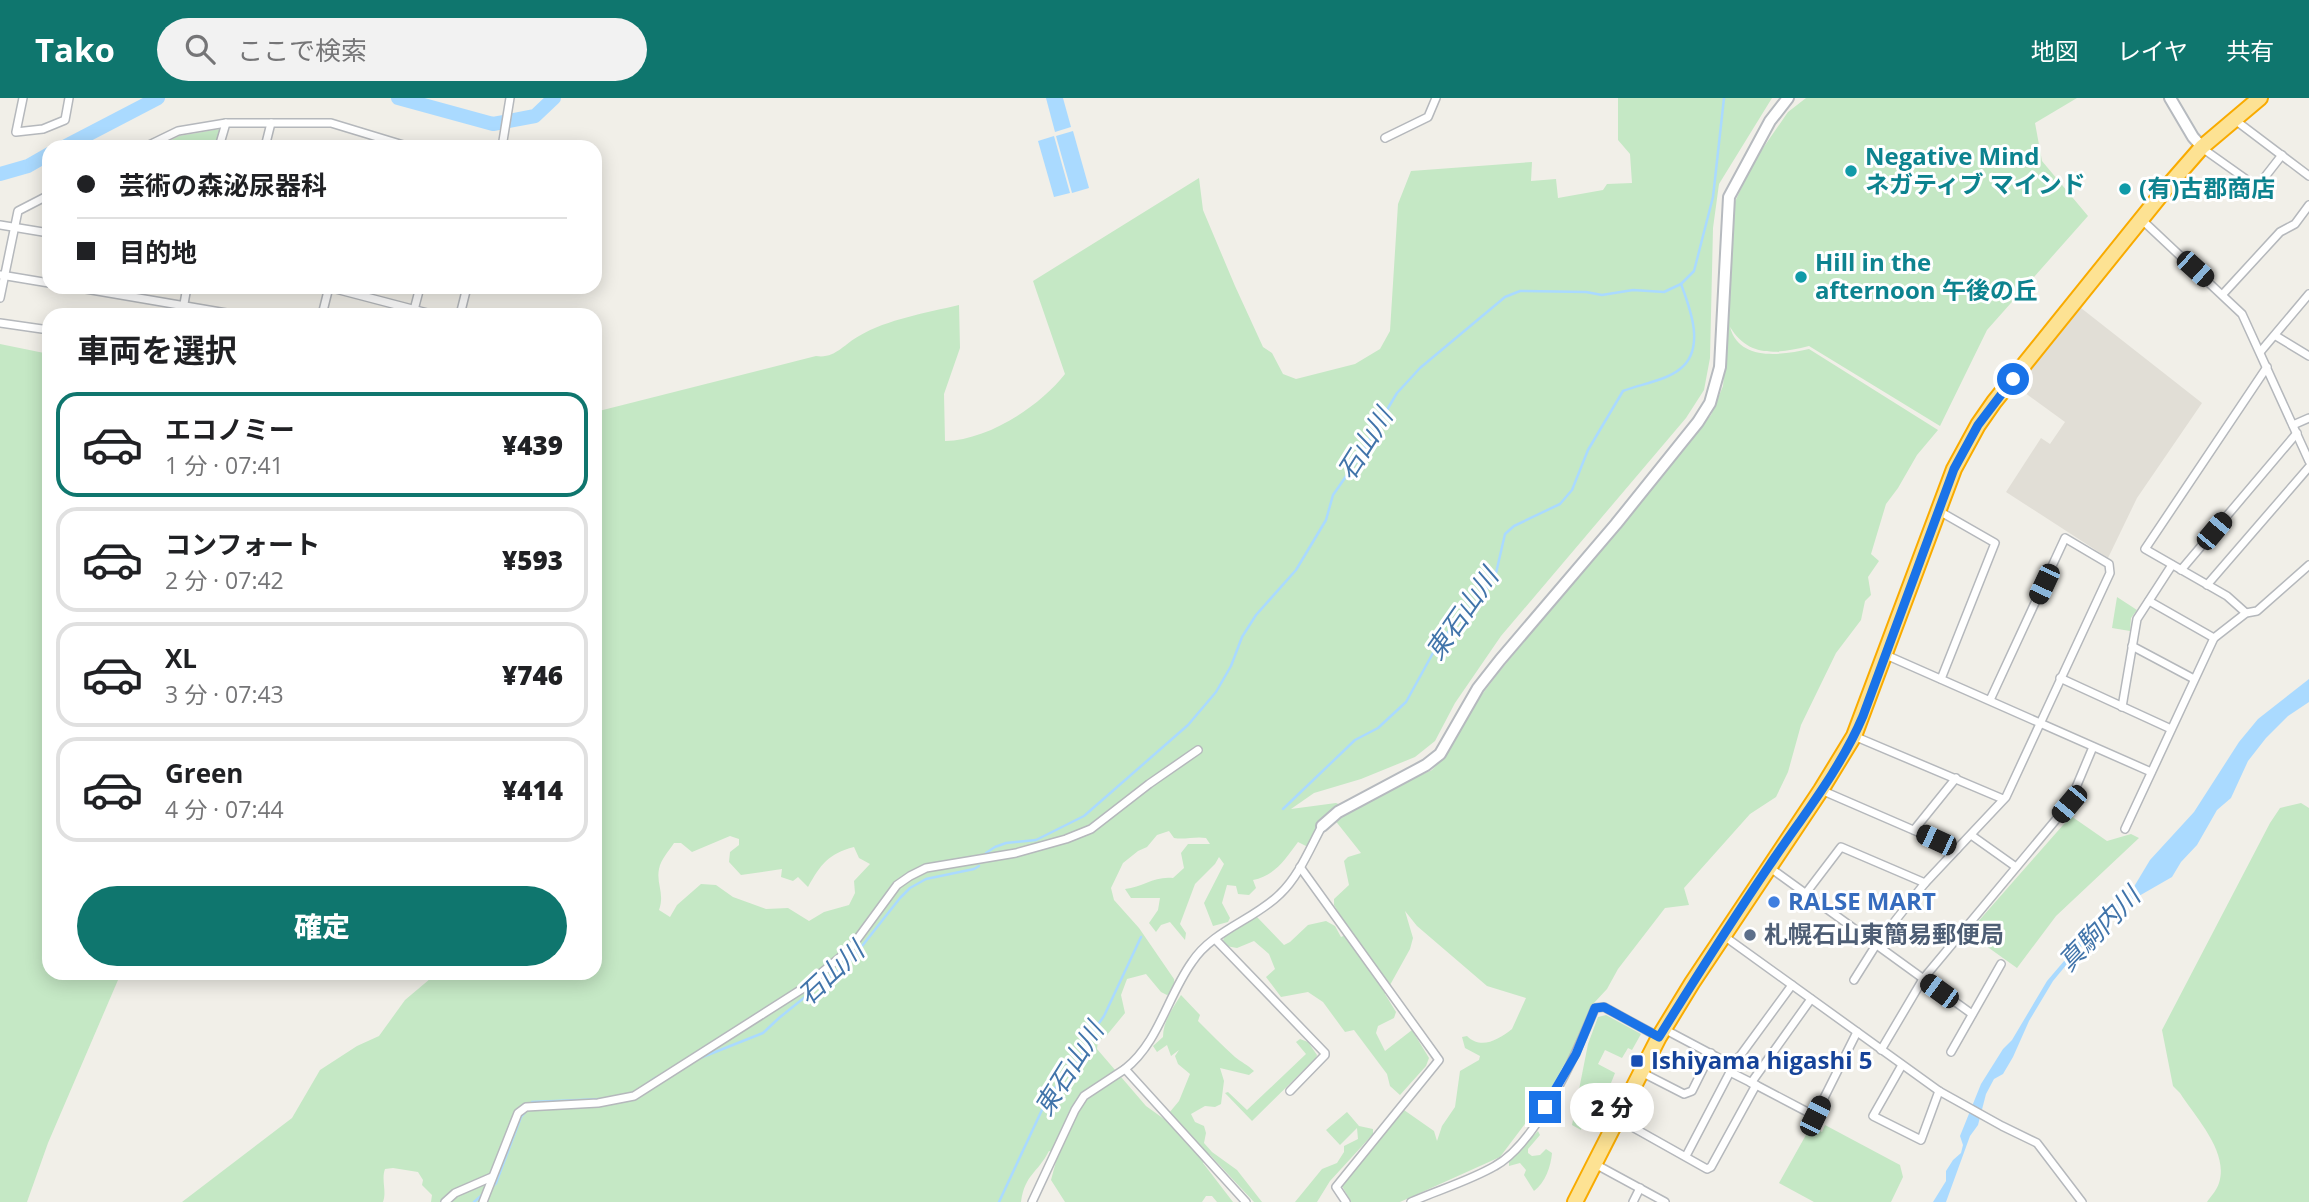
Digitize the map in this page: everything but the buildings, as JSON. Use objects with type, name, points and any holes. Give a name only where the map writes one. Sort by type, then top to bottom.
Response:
[{"type":"highway","points":[[1575,1202],[1662,1033],[1854,736],[1964,449],[1994,402],[2141,219],[2202,148],[2260,98]]},
{"type":"street","points":[[23,98],[16,132],[43,129],[65,120],[69,98]]},
{"type":"street","points":[[504,140],[509,98]]},
{"type":"street","points":[[1385,138],[1428,117],[1436,98]]},
{"type":"street","points":[[1032,1202],[1084,1096],[1125,1069],[1146,1049],[1192,961],[1215,939],[1283,892],[1322,826],[1338,812],[1426,765],[1440,754],[1478,688],[1698,422],[1710,402],[1720,367],[1729,197],[1770,121],[1788,98]]},
{"type":"street","points":[[2170,98],[2202,148],[2257,187],[2282,156]]},
{"type":"street","points":[[2235,120],[2309,176]]},
{"type":"street","points":[[221,140],[226,122]]},
{"type":"street","points":[[159,140],[178,131],[226,122],[331,123],[387,140]]},
{"type":"street","points":[[267,140],[271,123]]},
{"type":"street","points":[[0,298],[2,275],[18,211],[42,199]]},
{"type":"street","points":[[2223,294],[2280,232],[2295,224],[2309,205]]},
{"type":"street","points":[[2141,219],[2242,314],[2309,461]]},
{"type":"street","points":[[0,225],[42,232]]},
{"type":"street","points":[[2,275],[42,282]]},
{"type":"street","points":[[117,294],[200,308]]},
{"type":"street","points":[[183,308],[186,294]]},
{"type":"street","points":[[354,294],[407,308]]},
{"type":"street","points":[[2261,351],[2308,296]]},
{"type":"street","points":[[0,323],[42,329]]},
{"type":"street","points":[[2276,336],[2309,355]]},
{"type":"street","points":[[2246,613],[2227,596],[2145,549],[2267,367]]},
{"type":"street","points":[[2294,425],[2309,418]]},
{"type":"street","points":[[2181,570],[2297,433]]},
{"type":"street","points":[[2207,585],[2309,467]]},
{"type":"street","points":[[1939,511],[1995,544],[1941,679]]},
{"type":"street","points":[[1853,980],[1876,945],[1925,883],[2006,797],[2110,573],[2109,564],[2065,538],[1990,700]]},
{"type":"street","points":[[2122,707],[2137,619],[2172,565]]},
{"type":"street","points":[[2125,829],[2214,638],[2246,613],[2257,611],[2309,565]]},
{"type":"street","points":[[2149,601],[2214,638]]},
{"type":"street","points":[[2132,646],[2194,679]]},
{"type":"street","points":[[1886,655],[2151,772]]},
{"type":"street","points":[[2060,678],[2171,729]]},
{"type":"street","points":[[1854,736],[2003,799]]},
{"type":"street","points":[[1881,1050],[1923,979],[2069,804],[2093,747]]},
{"type":"street","points":[[484,1199],[513,1121],[526,1107],[598,1103],[634,1096],[802,989],[850,949],[898,885],[910,876],[926,868],[1016,853],[1091,829],[1198,750]]},
{"type":"street","points":[[1914,830],[1956,778]]},
{"type":"street","points":[[1821,790],[1957,849]]},
{"type":"street","points":[[1971,835],[2016,867]]},
{"type":"street","points":[[1806,893],[1841,847],[1925,883]]},
{"type":"street","points":[[1300,867],[1439,1060],[1336,1187],[1346,1202]]},
{"type":"street","points":[[1769,867],[1972,1014]]},
{"type":"street","points":[[1724,936],[1942,1092],[1999,1125],[2037,1143],[2082,1202]]},
{"type":"street","points":[[1215,939],[1325,1053],[1290,1091]]},
{"type":"street","points":[[1951,1052],[2001,964]]},
{"type":"street","points":[[1686,1156],[1730,1068],[1792,985]]},
{"type":"street","points":[[1618,1119],[1707,1168],[1715,1163],[1754,1084],[1811,999]]},
{"type":"street","points":[[1411,1202],[1496,1166],[1512,1154],[1532,1127],[1576,1054],[1595,1008],[1604,1007],[1711,1053],[1754,1084],[1815,1116],[1857,1032]]},
{"type":"street","points":[[1641,1072],[1684,1094],[1692,1091],[1711,1053]]},
{"type":"street","points":[[1902,1065],[1873,1116],[1921,1140],[1942,1092]]},
{"type":"street","points":[[1125,1069],[1245,1202]]},
{"type":"street","points":[[1594,1164],[1665,1202]]},
{"type":"street","points":[[445,1202],[455,1193],[491,1181]]},
{"type":"street","points":[[1633,1202],[1640,1188]]},
{"type":"shaded area","points":[[2081,308],[2202,403],[2137,498],[2108,558],[2006,492],[2041,438],[2050,444],[2065,422],[2017,387]]},
{"type":"green space","points":[[1618,98],[1772,98],[1719,184],[1713,228],[1710,358],[1704,390],[1686,418],[1501,636],[1455,703],[1435,741],[1415,757],[1361,779],[1314,793],[1291,809],[1336,803],[1341,805],[1311,844],[1306,846],[1298,842],[1274,870],[1253,880],[1256,888],[1249,895],[1238,894],[1236,886],[1227,885],[1222,903],[1230,918],[1228,922],[1213,926],[1204,903],[1224,864],[1219,857],[1195,884],[1180,924],[1186,933],[1185,940],[1170,922],[1161,925],[1156,932],[1149,923],[1158,910],[1160,898],[1131,898],[1125,889],[1173,878],[1184,868],[1181,853],[1188,844],[1210,844],[1206,838],[1174,838],[1169,831],[1157,835],[1147,847],[1123,863],[1111,888],[1114,900],[1139,928],[1174,979],[1174,984],[1173,991],[1167,995],[1161,992],[1146,974],[1127,979],[1121,995],[1125,1013],[1107,1035],[1098,1041],[1097,1049],[1146,1106],[1164,1119],[1179,1101],[1190,1074],[1178,1064],[1175,1056],[1179,1050],[1171,1056],[1167,1045],[1157,1052],[1153,1046],[1163,1037],[1167,1020],[1181,995],[1200,1015],[1198,1021],[1235,1057],[1254,1071],[1249,1075],[1220,1068],[1224,1081],[1221,1104],[1215,1107],[1205,1106],[1191,1114],[1195,1122],[1204,1126],[1204,1143],[1237,1170],[1262,1202],[1254,1202],[1210,1155],[1203,1163],[1233,1202],[1217,1202],[1212,1196],[1206,1196],[1202,1202],[1065,1202],[1051,1180],[1058,1154],[1049,1151],[1025,1185],[1021,1202],[431,1202],[432,1195],[422,1185],[423,1180],[418,1172],[393,1168],[385,1169],[383,1202],[182,1202],[292,1118],[320,1070],[357,1046],[379,1036],[405,1000],[429,980],[602,980],[602,410],[816,356],[829,355],[882,325],[959,305],[960,348],[944,394],[945,441],[978,435],[1011,420],[1027,409],[1065,374],[1033,281],[1199,178],[1203,210],[1263,347],[1272,353],[1283,374],[1296,379],[1355,364],[1380,349],[1390,331],[1398,204],[1411,171],[1532,162],[1531,181],[1556,179],[1558,198],[1603,190],[1607,184],[1632,183],[1630,154],[1618,140]],"holes":[[[730,836],[739,839],[739,845],[730,852],[729,862],[741,875],[782,869],[781,877],[793,881],[798,877],[808,887],[826,861],[854,847],[859,858],[870,864],[854,881],[855,893],[849,905],[824,912],[809,921],[788,908],[766,909],[733,897],[716,885],[701,884],[677,905],[670,917],[659,910],[659,869],[674,843],[681,843],[692,852]]]},
{"type":"green space","points":[[1806,98],[2077,98],[2035,123],[2042,161],[2088,216],[1987,330],[1940,426],[1809,346],[1775,352],[1755,349],[1738,337],[1730,327],[1742,346],[1752,351],[1775,354],[1809,349],[1938,430],[1917,455],[1886,504],[1871,554],[1879,561],[1868,577],[1871,595],[1865,601],[1861,620],[1836,653],[1801,725],[1788,772],[1776,797],[1750,814],[1684,888],[1689,905],[1665,908],[1618,969],[1607,989],[1593,1004],[1549,1092],[1500,1157],[1400,1202],[1351,1202],[1342,1186],[1402,1111],[1434,1131],[1437,1141],[1442,1126],[1455,1107],[1460,1071],[1479,1060],[1480,1056],[1465,1048],[1462,1037],[1467,1036],[1484,1043],[1501,1037],[1512,1029],[1526,998],[1487,986],[1417,926],[1405,911],[1413,938],[1410,949],[1385,994],[1396,1012],[1394,1018],[1378,1026],[1376,1033],[1385,1051],[1412,1030],[1429,1058],[1426,1066],[1400,1095],[1390,1086],[1387,1074],[1354,1030],[1345,1032],[1323,1002],[1308,992],[1281,997],[1266,977],[1275,969],[1269,954],[1254,941],[1237,948],[1226,946],[1224,937],[1250,918],[1257,917],[1284,945],[1308,925],[1326,921],[1335,926],[1341,937],[1351,933],[1334,905],[1334,899],[1349,885],[1344,861],[1361,853],[1334,819],[1341,813],[1432,770],[1444,757],[1474,705],[1499,672],[1711,415],[1723,386],[1729,324],[1733,206],[1754,161],[1788,112]]},
{"type":"green space","points":[[220,129],[218,140],[171,140],[179,136]]},
{"type":"green space","points":[[0,344],[42,353],[42,980],[118,980],[48,1143],[27,1202],[0,1202]]},
{"type":"green space","points":[[2117,597],[2137,610],[2131,618],[2130,631],[2112,628]]},
{"type":"green space","points":[[2301,803],[2309,808],[2309,1202],[2207,1202],[2219,1183],[2219,1159],[2202,1124],[2173,1086],[2162,1030],[2270,823],[2280,808]]},
{"type":"green space","points":[[2071,816],[2107,841],[2131,834],[2139,838],[2056,916],[2017,968],[1968,933]]},
{"type":"green space","points":[[1606,1015],[1641,1034],[1632,1050],[1628,1048],[1622,1058],[1605,1050],[1598,1064],[1615,1073],[1611,1083],[1615,1085],[1613,1089],[1617,1092],[1609,1107],[1589,1097],[1581,1130],[1572,1125],[1588,1044],[1598,1017]]},
{"type":"green space","points":[[1300,1039],[1308,1042],[1317,1055],[1316,1058],[1252,1121],[1225,1093],[1228,1092],[1247,1110],[1306,1054],[1296,1042]]},
{"type":"green space","points":[[1347,1112],[1359,1126],[1373,1129],[1373,1134],[1330,1181],[1317,1202],[1295,1202],[1322,1169],[1337,1163],[1344,1152],[1344,1146],[1358,1139],[1357,1128],[1340,1145],[1326,1130]]},
{"type":"green space","points":[[1825,1125],[1900,1165],[1903,1177],[1891,1202],[1814,1202],[1779,1183],[1811,1126],[1822,1132]]},
{"type":"green space","points":[[1538,1131],[1540,1135],[1528,1149],[1528,1153],[1532,1156],[1540,1155],[1546,1149],[1552,1153],[1547,1174],[1534,1191],[1524,1175],[1526,1170],[1520,1163],[1509,1166],[1509,1160]]},
{"type":"water","points":[[1046,98],[1063,98],[1071,127],[1055,132]]},
{"type":"water","points":[[1073,131],[1089,188],[1072,193],[1056,136]]},
{"type":"water","points":[[1054,136],[1070,193],[1054,197],[1038,141]]},
{"type":"water","points":[[2309,679],[2309,702],[2288,716],[2266,738],[2248,761],[2231,798],[2217,810],[2197,845],[2181,862],[2172,877],[2125,904],[2096,929],[2053,981],[2029,1021],[2003,1074],[1994,1079],[1986,1094],[1978,1125],[1970,1136],[1946,1202],[1933,1202],[1946,1181],[1946,1171],[1961,1153],[1963,1145],[1960,1136],[1981,1084],[2003,1049],[2012,1040],[2047,981],[2076,947],[2082,934],[2132,890],[2150,860],[2194,812],[2239,742],[2258,719]]},
{"type":"waterway","points":[[77,140],[158,98]]},
{"type":"waterway","points":[[398,98],[493,124],[535,116],[554,98]]},
{"type":"waterway","name":"石山川","points":[[986,853],[1006,843],[1036,840],[1084,816],[1188,725],[1216,692],[1231,666],[1242,637],[1256,615],[1296,570],[1326,520],[1333,495],[1397,393],[1420,368],[1505,297],[1520,291],[1586,292],[1602,295],[1633,290],[1664,292],[1681,284],[1694,271],[1713,197],[1724,98]]},
{"type":"waterway","points":[[0,174],[28,166],[42,158]]},
{"type":"waterway","name":"東石山川","points":[[1283,809],[1355,740],[1378,728],[1406,702],[1433,653],[1448,632],[1482,596],[1496,573],[1505,534],[1514,526],[1560,504],[1572,490],[1588,450],[1623,391],[1667,377],[1688,361],[1692,351],[1694,328],[1681,284]]},
{"type":"waterway","name":"石山川","points":[[700,1058],[763,1033],[851,960],[910,888],[926,879],[979,866]]},
{"type":"waterway","name":"東石山川","points":[[999,1202],[1048,1097],[1088,1047],[1092,1033],[1104,1016],[1141,937]]},
{"type":"waterway","name":"石山川","points":[[647,1084],[655,1078]]},
{"type":"waterway","name":"石山川","points":[[532,1102],[602,1099]]},
{"type":"waterway","name":"石山川","points":[[493,1186],[521,1117],[527,1110]]},
{"type":"waterway","name":"石山川","points":[[474,1202],[482,1195]]},
{"type":"place","name":"Negative Mind ネガティブ マインド","points":[[1851,171]]},
{"type":"place","name":"(有)古郡商店","points":[[2125,189]]},
{"type":"place","name":"Hill in the afternoon 午後の丘","points":[[1801,277]]},
{"type":"place","name":"RALSE MART","points":[[1774,902]]},
{"type":"place","name":"札幌石山東簡易郵便局","points":[[1750,935]]},
{"type":"place","name":"Ishiyama higashi 5","points":[[1637,1061]]},
{"type":"route","points":[[1545,1107],[1576,1054],[1595,1008],[1604,1007],[1659,1037],[1821,790],[1844,754],[1863,716],[1954,469],[1978,425],[2013,379]]},
{"type":"water label","name":"真駒内川","points":[[2099,929]]}]
